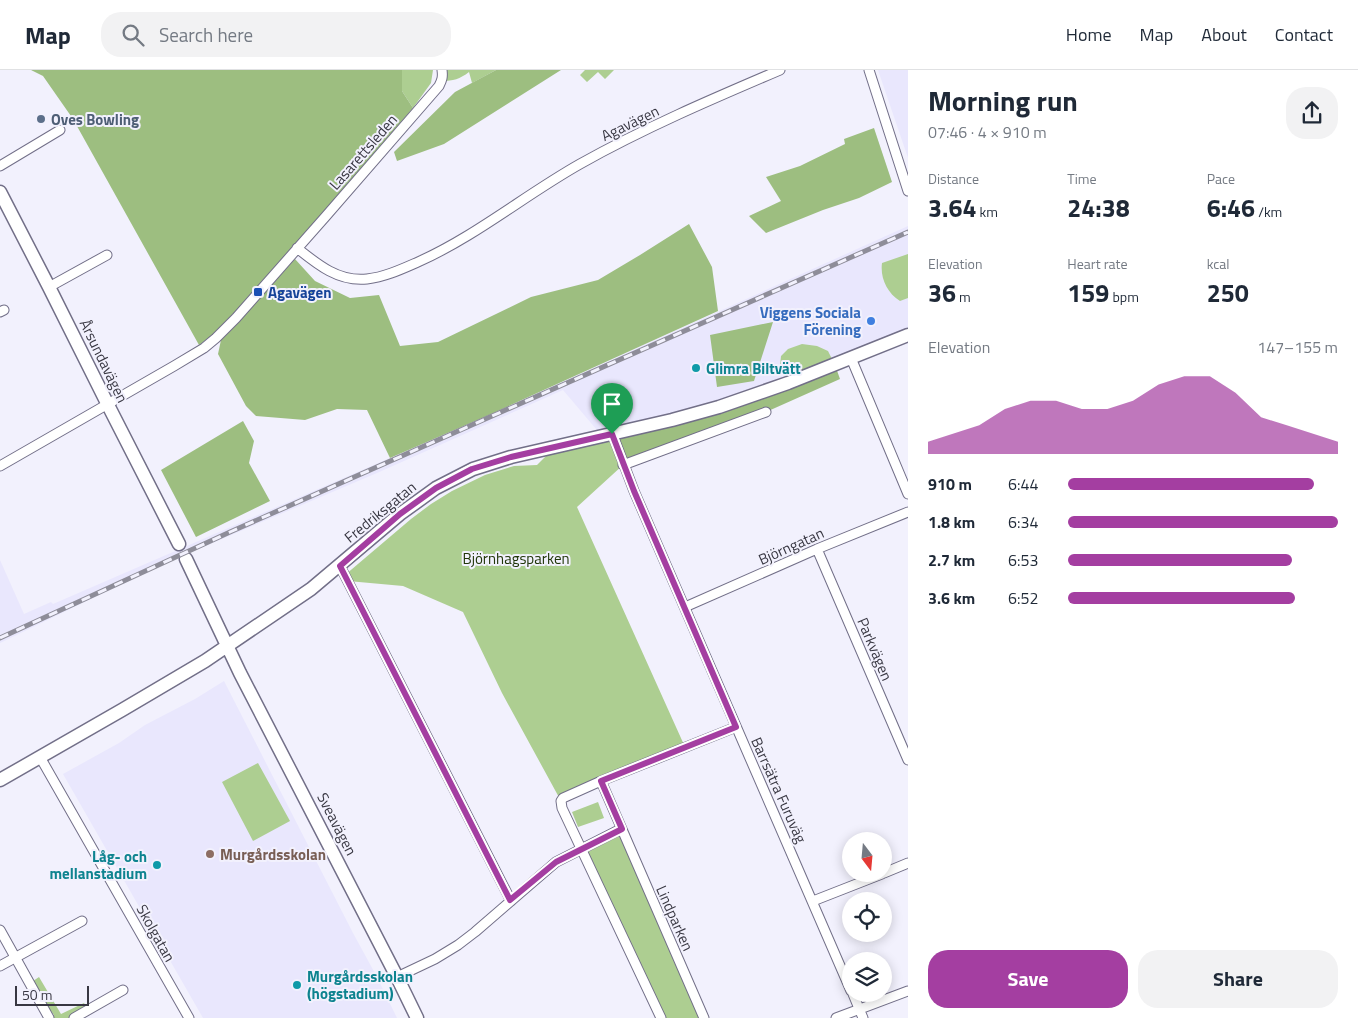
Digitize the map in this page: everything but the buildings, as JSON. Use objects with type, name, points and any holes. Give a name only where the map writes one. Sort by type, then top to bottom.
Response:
[{"type":"street","name":"Lasarettsleden","points":[[297,248],[438,86],[443,76],[442,70]]},
{"type":"street","name":"Agavägen","points":[[297,248],[325,270],[341,277],[367,279],[398,270],[456,243],[561,175],[628,138],[780,70]]},
{"type":"street","points":[[869,70],[908,191]]},
{"type":"street","points":[[0,166],[60,130]]},
{"type":"street","name":"Årsundavägen","points":[[0,192],[179,544]]},
{"type":"street","points":[[0,466],[204,348],[236,318],[297,248]]},
{"type":"street","points":[[49,287],[106,255]]},
{"type":"street","name":"Fredriksgatan","points":[[0,780],[145,697],[228,646],[311,589],[400,514],[436,488],[472,469],[511,457],[719,408],[788,383],[908,335]]},
{"type":"street","points":[[851,358],[908,494]]},
{"type":"street","points":[[623,465],[766,412]]},
{"type":"street","name":"Barrsätra Furuväg","points":[[612,434],[623,465],[842,969]]},
{"type":"street","name":"Björngatan","points":[[685,608],[817,549],[908,512]]},
{"type":"street","name":"Parkvägen","points":[[817,549],[908,760]]},
{"type":"street","points":[[186,559],[228,646]]},
{"type":"street","points":[[340,566],[510,900]]},
{"type":"street","name":"Sveavägen","points":[[228,646],[417,1018]]},
{"type":"street","points":[[661,1018],[562,808],[561,801],[568,795],[601,781],[736,727]]},
{"type":"street","name":"Skolgatan","points":[[40,757],[189,1018]]},
{"type":"street","name":"Lindparken","points":[[601,781],[704,1018]]},
{"type":"street","points":[[397,977],[458,945],[556,862],[622,829]]},
{"type":"street","points":[[892,869],[908,863]]},
{"type":"street","points":[[813,901],[860,882]]},
{"type":"street","points":[[0,966],[82,921]]},
{"type":"street","points":[[0,930],[49,1018]]},
{"type":"street","points":[[74,1018],[123,990]]},
{"type":"street","points":[[836,1018],[861,1014],[908,991]]},
{"type":"street","name":"Barrsätra Furuväg","points":[[856,1002],[861,1014]]},
{"type":"shaded area","points":[[878,70],[908,70],[908,158]]},
{"type":"shaded area","points":[[908,226],[908,335],[788,383],[602,436],[563,390],[377,473],[163,564],[0,643],[0,560],[24,614],[51,602],[53,604],[489,415]]},
{"type":"shaded area","name":"Murgårdsskolan","points":[[224,681],[397,1018],[203,1018],[63,774]]},
{"type":"green space","points":[[31,70],[402,70],[402,91],[413,108],[249,299],[218,331],[199,345],[73,119],[43,76]]},
{"type":"green space","points":[[402,70],[433,70],[431,83],[413,108],[402,91]]},
{"type":"green space","points":[[442,70],[496,70],[472,83],[469,72],[450,81],[442,81]]},
{"type":"green space","points":[[496,70],[561,70],[444,144],[397,161],[394,152],[455,92]]},
{"type":"green space","points":[[585,70],[614,70],[605,79],[598,72],[587,82],[580,75]]},
{"type":"green space","points":[[874,128],[892,182],[859,198],[766,233],[749,216],[781,201],[766,177],[800,166],[845,144],[844,139]]},
{"type":"green space","points":[[689,224],[712,267],[718,311],[390,458],[367,410],[337,409],[305,420],[256,416],[246,406],[218,354],[221,340],[295,259],[315,281],[350,298],[379,295],[400,346],[438,342],[531,297],[598,280]]},
{"type":"green space","points":[[908,254],[908,298],[900,301],[891,294],[885,285],[882,263]]},
{"type":"green space","points":[[773,322],[754,381],[717,387],[710,335]]},
{"type":"green space","points":[[802,344],[817,346],[828,351],[833,361],[786,379],[780,367],[781,356],[788,349]]},
{"type":"green space","points":[[835,365],[840,379],[766,412],[623,465],[612,433],[672,420]]},
{"type":"green space","points":[[243,421],[254,441],[249,463],[270,501],[196,537],[161,470]]},
{"type":"green space","name":"Björnhagsparken","points":[[612,433],[623,465],[577,507],[685,747],[561,801],[502,693],[463,612],[403,586],[348,581],[345,575],[411,519],[452,491],[485,475],[514,466],[537,465],[556,446]]},
{"type":"green space","points":[[258,763],[290,821],[253,841],[222,782]]},
{"type":"green space","points":[[598,802],[604,818],[578,827],[572,812]]},
{"type":"green space","points":[[621,829],[704,1018],[661,1018],[582,849]]},
{"type":"green space","points":[[39,977],[61,1014],[84,1003],[88,1010],[74,1018],[49,1018],[54,1015],[51,1011],[47,1013],[30,983]]},
{"type":"railway","points":[[0,638],[230,532],[908,232]]},
{"type":"place","name":"Oves Bowling","points":[[41,119]]},
{"type":"place","name":"Agavägen","points":[[258,292]]},
{"type":"place","name":"Viggens Sociala Förening","points":[[871,321]]},
{"type":"place","name":"Glimra Biltvätt","points":[[696,368]]},
{"type":"place","name":"Murgårdsskolan","points":[[210,854]]},
{"type":"place","name":"Låg- och mellanstadium","points":[[157,865]]},
{"type":"place","name":"Murgårdsskolan (högstadium)","points":[[297,985]]},
{"type":"route","points":[[612,434],[634,491],[736,727],[601,781],[622,829],[556,862],[510,900],[340,566],[400,514],[436,488],[472,469],[511,457],[612,434]]}]
